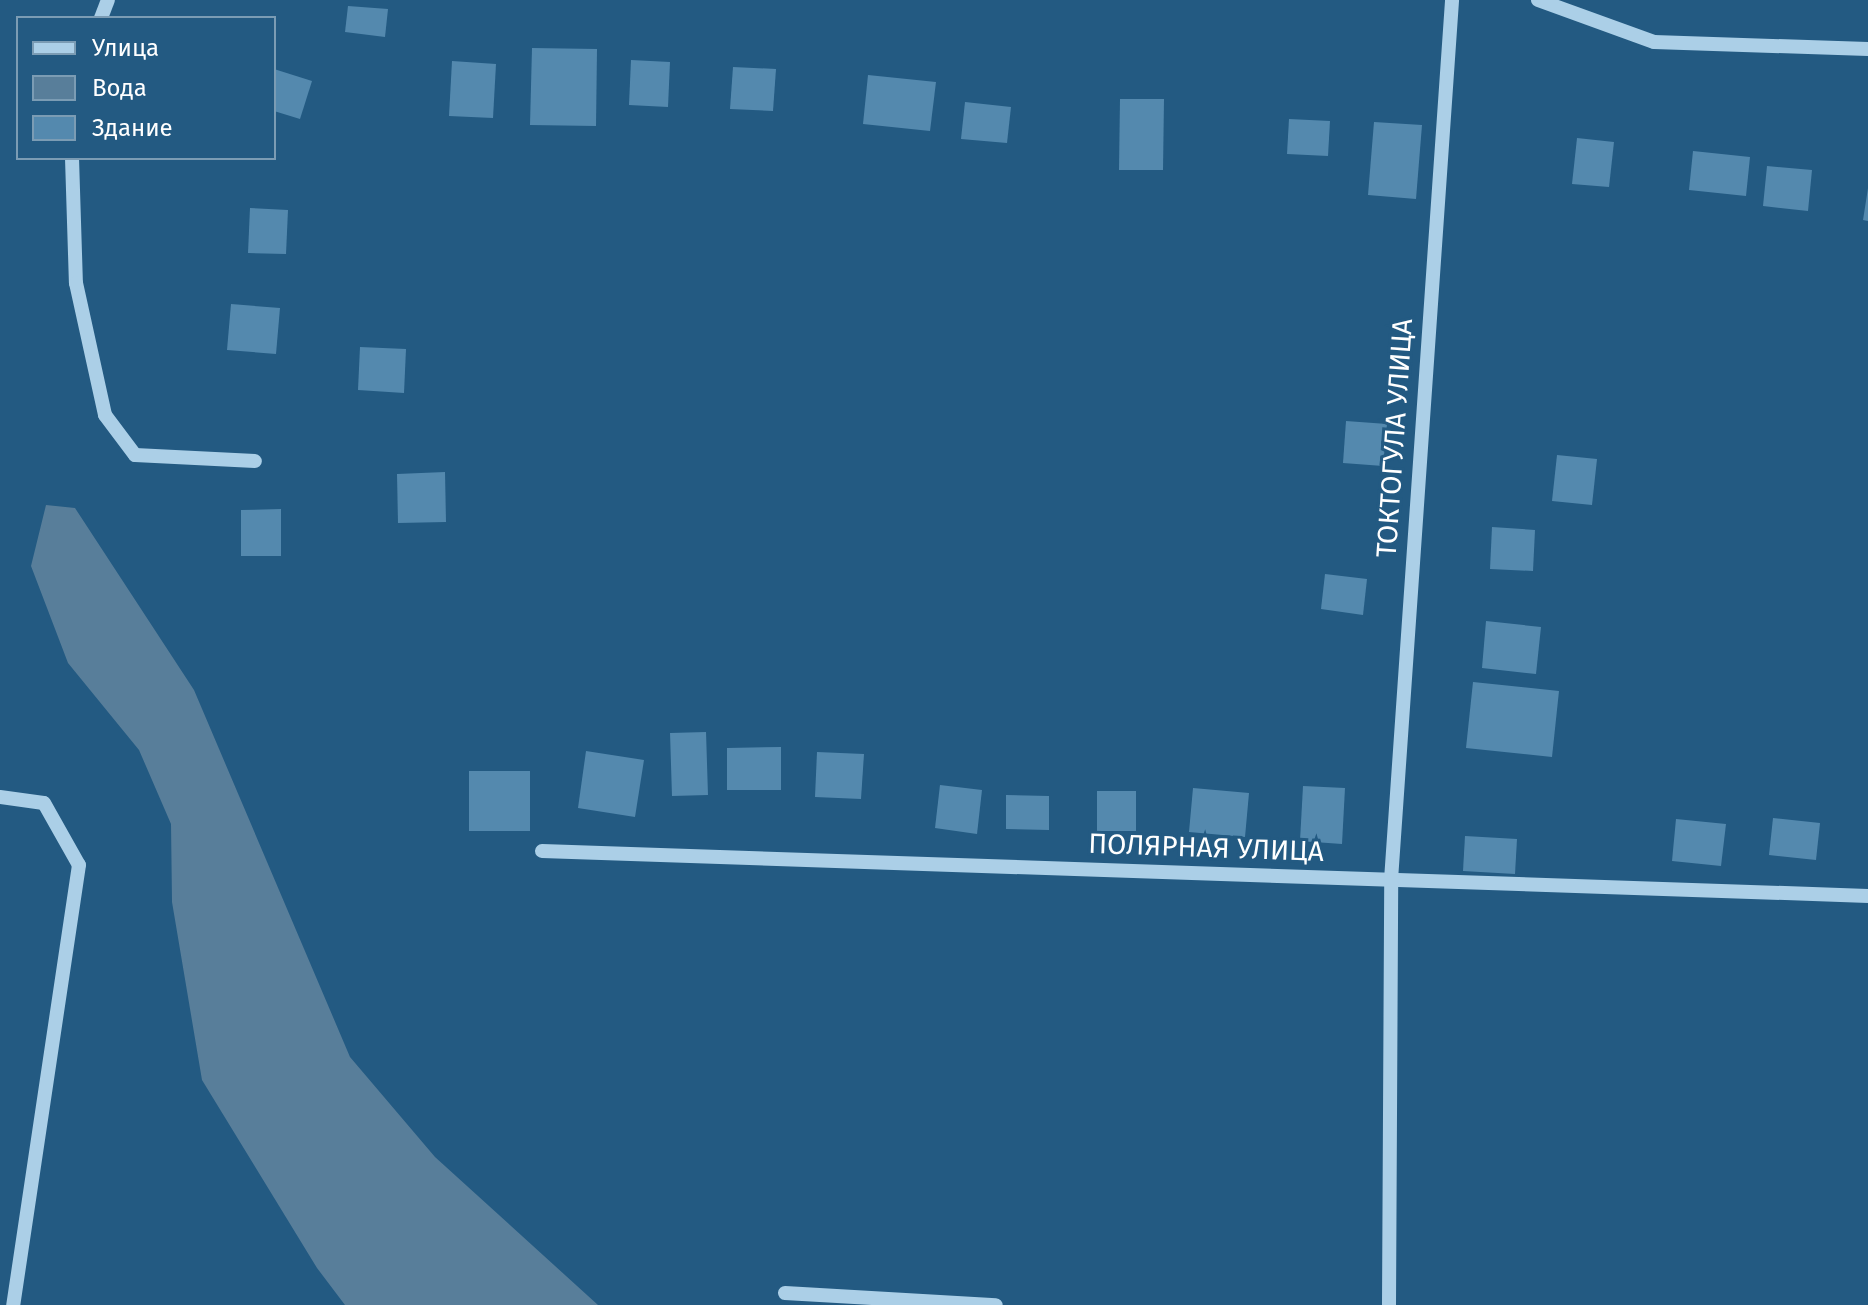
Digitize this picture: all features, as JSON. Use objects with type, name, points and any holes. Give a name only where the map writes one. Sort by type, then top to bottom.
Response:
[{"type":"street","name":"ТОКТОГУЛА УЛИЦА","points":[[1389,1305],[1391,880],[1452,0]]},
{"type":"street","points":[[1538,0],[1654,42],[1868,49]]},
{"type":"street","points":[[72,160],[76,283],[105,415],[135,455],[255,461]]},
{"type":"street","points":[[0,797],[44,803],[79,865],[13,1305]]},
{"type":"street","name":"ПОЛЯРНАЯ УЛИЦА","points":[[542,851],[1868,896]]},
{"type":"street","points":[[785,1293],[996,1305]]},
{"type":"water","points":[[46,505],[75,508],[194,690],[350,1057],[435,1157],[598,1305],[345,1305],[317,1268],[202,1080],[172,902],[171,824],[139,750],[68,663],[31,566]]},
{"type":"building","points":[[348,6],[388,9],[385,37],[345,32]]},
{"type":"building","points":[[532,48],[597,49],[596,126],[530,125]]},
{"type":"building","points":[[631,60],[670,62],[668,107],[629,105]]},
{"type":"building","points":[[452,61],[496,64],[493,118],[449,116]]},
{"type":"building","points":[[733,67],[776,69],[773,111],[730,109]]},
{"type":"building","points":[[276,70],[312,81],[300,119],[276,112]]},
{"type":"building","points":[[868,75],[936,82],[930,131],[863,124]]},
{"type":"building","points":[[1120,99],[1164,99],[1163,170],[1119,170]]},
{"type":"building","points":[[965,102],[1011,107],[1007,143],[961,139]]},
{"type":"building","points":[[1289,119],[1330,121],[1328,156],[1287,154]]},
{"type":"building","points":[[1374,122],[1422,125],[1416,199],[1368,195]]},
{"type":"building","points":[[1577,138],[1614,142],[1609,187],[1572,184]]},
{"type":"building","points":[[1693,151],[1750,157],[1746,196],[1689,190]]},
{"type":"building","points":[[1767,166],[1812,170],[1808,211],[1763,206]]},
{"type":"building","points":[[1868,188],[1868,221],[1863,220]]},
{"type":"building","points":[[250,208],[288,210],[286,254],[248,253]]},
{"type":"building","points":[[231,304],[280,308],[276,354],[227,350]]},
{"type":"building","points":[[360,347],[406,349],[404,393],[358,390]]},
{"type":"building","points":[[1346,421],[1387,424],[1383,466],[1343,463]]},
{"type":"building","points":[[1557,455],[1597,459],[1592,505],[1552,501]]},
{"type":"building","points":[[445,472],[446,522],[398,523],[397,474]]},
{"type":"building","points":[[281,509],[281,556],[241,556],[241,510]]},
{"type":"building","points":[[1492,527],[1535,530],[1533,571],[1490,569]]},
{"type":"building","points":[[1325,574],[1367,579],[1363,615],[1321,609]]},
{"type":"building","points":[[1486,621],[1541,627],[1536,674],[1482,668]]},
{"type":"building","points":[[1473,682],[1559,691],[1552,757],[1466,748]]},
{"type":"building","points":[[706,732],[708,795],[672,796],[670,733]]},
{"type":"building","points":[[781,747],[781,790],[727,790],[727,748]]},
{"type":"building","points":[[586,751],[644,760],[635,817],[578,808]]},
{"type":"building","points":[[817,752],[864,754],[861,799],[815,797]]},
{"type":"building","points":[[469,771],[530,771],[530,831],[469,831]]},
{"type":"building","points":[[940,785],[982,790],[977,834],[935,828]]},
{"type":"building","points":[[1303,786],[1345,788],[1342,844],[1300,841]]},
{"type":"building","points":[[1193,788],[1249,793],[1245,837],[1189,832]]},
{"type":"building","points":[[1097,791],[1136,791],[1136,831],[1097,831]]},
{"type":"building","points":[[1006,795],[1049,796],[1049,830],[1006,829]]},
{"type":"building","points":[[1773,818],[1820,823],[1816,860],[1769,855]]},
{"type":"building","points":[[1676,819],[1726,824],[1721,866],[1672,861]]},
{"type":"building","points":[[1465,836],[1517,839],[1515,874],[1463,871]]}]
